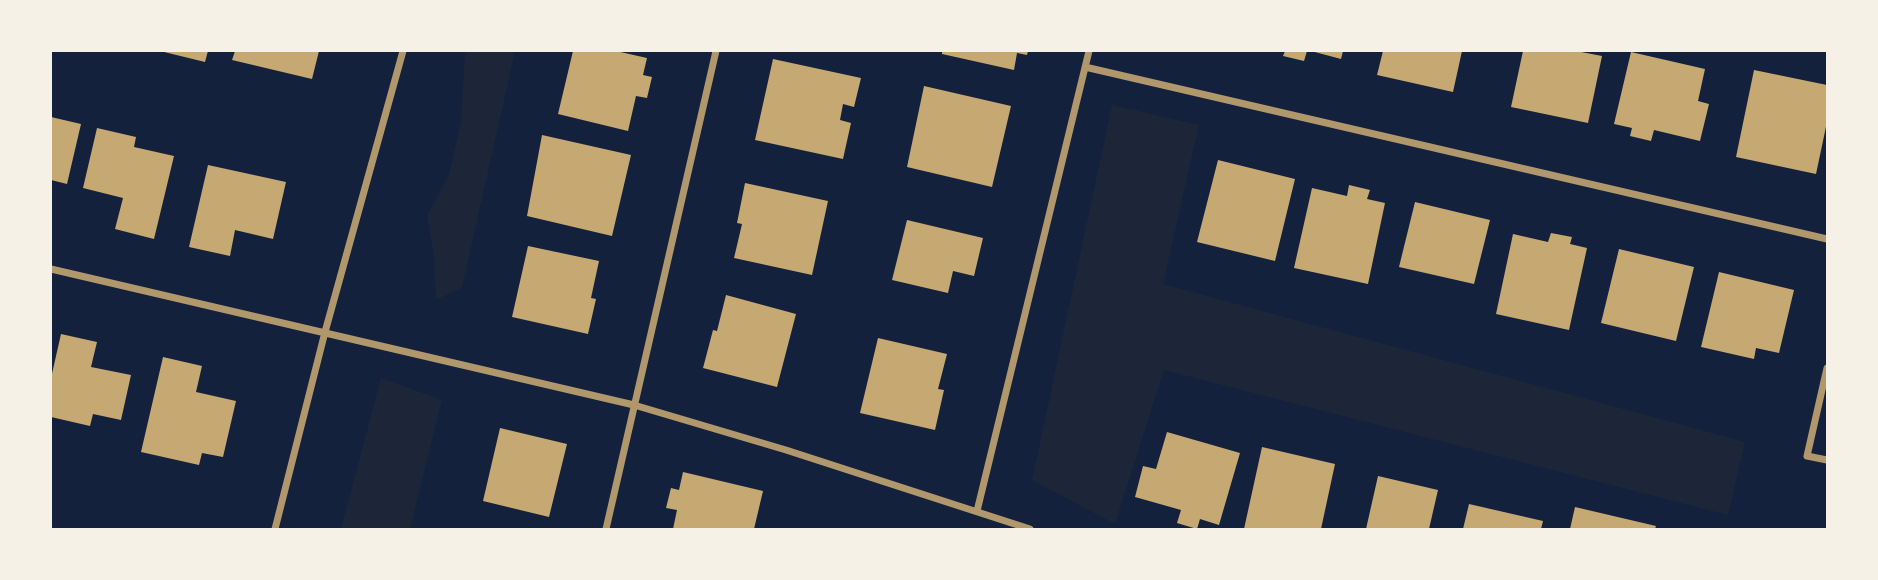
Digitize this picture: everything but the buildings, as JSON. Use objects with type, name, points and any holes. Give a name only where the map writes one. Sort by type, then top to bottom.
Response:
[{"type":"street","points":[[275,529],[325,331],[403,51]]},
{"type":"street","points":[[606,529],[716,51]]},
{"type":"street","points":[[977,511],[1089,51]]},
{"type":"street","points":[[1085,66],[1827,239]]},
{"type":"street","points":[[51,269],[634,405],[1030,529]]},
{"type":"street","points":[[1827,368],[1807,456],[1827,460]]},
{"type":"shaded area","points":[[465,51],[515,51],[462,288],[436,300],[434,255],[427,216],[449,175],[461,122]]},
{"type":"shaded area","points":[[1112,105],[1199,125],[1163,284],[1745,442],[1728,515],[1164,370],[1115,524],[1032,480]]},
{"type":"shaded area","points":[[381,378],[442,400],[410,529],[341,529]]}]
